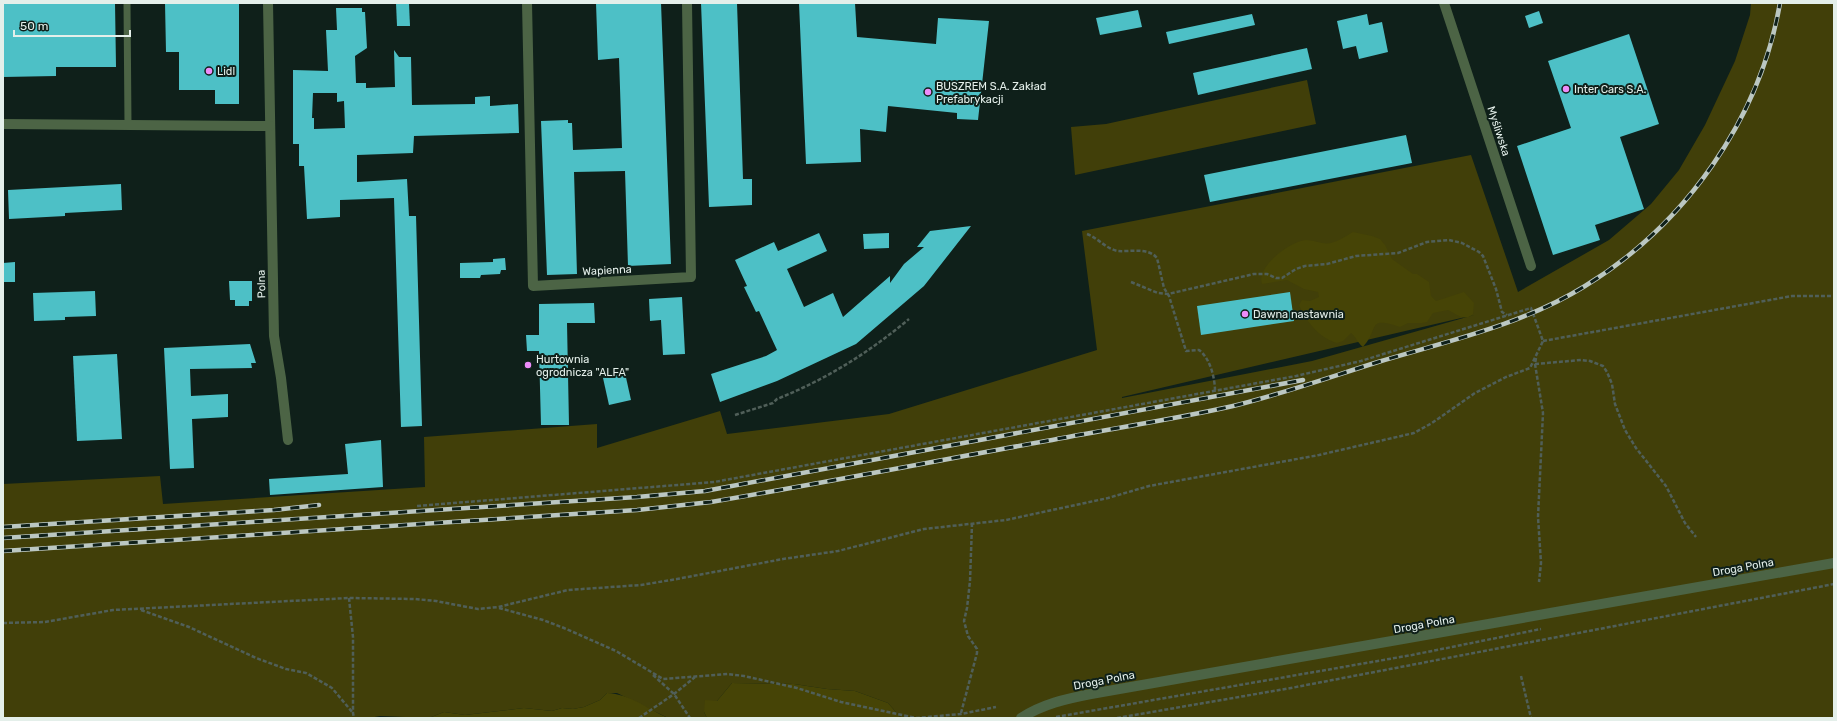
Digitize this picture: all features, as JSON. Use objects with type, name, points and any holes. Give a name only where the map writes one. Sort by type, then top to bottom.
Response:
[{"type":"street","name":"Polna","points":[[268,3],[274,336],[282,378],[288,440]]},
{"type":"street","name":"Wapienna","points":[[527,3],[533,286],[691,277],[687,3]]},
{"type":"street","name":"Myśliwska","points":[[1444,3],[1531,266]]},
{"type":"street","points":[[3,124],[270,126]]},
{"type":"street","name":"Droga Polna","points":[[1021,718],[1036,709],[1057,701],[1834,563]]},
{"type":"lane","points":[[127,3],[128,125]]},
{"type":"path","points":[[1087,234],[1094,236],[1111,249],[1132,252],[1147,251],[1154,254],[1159,261],[1164,288],[1168,294],[1186,351],[1194,350],[1202,352],[1210,364],[1215,391]]},
{"type":"path","points":[[1131,282],[1158,293],[1168,294],[1254,274],[1267,274],[1276,278],[1282,278],[1296,269],[1305,266],[1327,264],[1356,256],[1398,253],[1427,242],[1450,240],[1462,243],[1483,256],[1496,289],[1502,312],[1507,316]]},
{"type":"path","points":[[3,623],[45,622],[92,613],[139,609],[349,598],[415,599],[436,601],[478,609],[498,607],[568,590],[641,584],[684,578],[783,559],[838,551],[924,529],[1006,520],[1108,498],[1149,486],[1319,455],[1414,433],[1432,423],[1475,393],[1506,377],[1530,368],[1536,353],[1543,342],[1792,296],[1834,296]]},
{"type":"path","points":[[417,506],[714,482],[1296,376],[1361,361],[1531,308],[1543,342]]},
{"type":"path","points":[[736,415],[773,403],[777,399],[849,365],[909,320]]},
{"type":"path","points":[[1536,353],[1535,364],[1543,414],[1538,517],[1541,563],[1539,582]]},
{"type":"path","points":[[1535,364],[1581,360],[1590,361],[1603,366],[1612,384],[1615,404],[1625,430],[1636,448],[1666,486],[1685,523],[1696,537]]},
{"type":"path","points":[[961,714],[977,653],[977,649],[968,636],[964,621],[970,581],[972,524]]},
{"type":"path","points":[[1117,718],[1291,688],[1834,584]]},
{"type":"path","points":[[349,598],[353,637],[354,718]]},
{"type":"path","points":[[498,607],[564,628],[616,651],[663,679],[728,674],[744,676],[797,688],[841,702],[916,718],[961,714],[996,707]]},
{"type":"path","points":[[139,609],[189,627],[256,658],[286,669],[306,673],[332,688],[353,713]]},
{"type":"path","points":[[1052,718],[1076,712],[1412,655],[1545,628]]},
{"type":"path","points":[[650,672],[674,694],[690,718]]},
{"type":"path","points":[[639,718],[674,694],[695,676]]},
{"type":"path","points":[[1521,676],[1531,718]]},
{"type":"shaded area","points":[[1751,3],[1834,3],[1834,718],[901,718],[888,703],[855,691],[827,689],[794,684],[732,683],[717,701],[704,712],[707,718],[668,718],[617,693],[607,693],[600,700],[584,707],[573,709],[562,708],[552,711],[524,708],[465,715],[444,712],[429,718],[380,716],[369,718],[3,718],[3,484],[160,476],[163,504],[425,487],[424,437],[597,424],[597,448],[720,411],[727,434],[889,414],[1097,350],[1082,231],[1471,155],[1518,292],[1609,240],[1651,204],[1679,170],[1705,125],[1735,61],[1750,15]],"holes":[[[1474,315],[1312,361],[1122,398]]]},
{"type":"shaded area","points":[[1307,80],[1316,124],[1075,175],[1071,127],[1106,124]]},
{"type":"shaded area","points":[[1353,232],[1380,239],[1385,245],[1392,259],[1413,274],[1417,274],[1429,282],[1431,296],[1436,301],[1464,292],[1474,303],[1473,314],[1464,317],[1448,310],[1433,313],[1427,322],[1422,323],[1408,323],[1400,327],[1378,323],[1363,347],[1351,333],[1343,341],[1337,343],[1330,341],[1309,323],[1299,305],[1302,300],[1310,301],[1319,297],[1318,292],[1304,289],[1287,280],[1262,284],[1264,270],[1283,250],[1299,241],[1306,240],[1331,243],[1340,240]]},
{"type":"shaded area","points":[[732,683],[794,684],[827,689],[855,691],[888,703],[901,718],[707,718],[704,712],[705,700],[717,701]]},
{"type":"shaded area","points":[[607,693],[623,696],[639,702],[668,718],[429,718],[444,712],[465,715],[524,708],[552,711],[562,708],[573,709],[584,707],[600,700]]},
{"type":"building","points":[[3,3],[115,3],[116,67],[56,67],[56,76],[3,77]]},
{"type":"building","name":"Lidl","points":[[165,3],[239,3],[239,104],[215,104],[215,90],[179,90],[179,52],[166,52]]},
{"type":"building","points":[[396,3],[409,3],[410,26],[397,26]]},
{"type":"building","points":[[596,3],[661,3],[671,264],[628,266],[625,171],[574,172],[577,274],[547,275],[541,121],[568,120],[568,123],[572,123],[573,150],[622,148],[619,58],[598,60]]},
{"type":"building","points":[[701,3],[737,3],[743,179],[752,179],[752,205],[709,207]]},
{"type":"building","name":"BUSZREM S.A. Zakład Prefabrykacji","points":[[799,3],[855,3],[857,37],[936,44],[938,18],[989,21],[978,120],[957,119],[957,113],[888,106],[886,132],[860,129],[861,162],[806,164]]},
{"type":"building","points":[[336,8],[362,8],[362,12],[365,12],[367,48],[355,56],[356,83],[366,83],[366,88],[395,87],[394,50],[399,57],[411,57],[412,105],[475,104],[475,97],[490,96],[490,106],[518,104],[519,133],[414,136],[413,153],[357,155],[357,182],[407,179],[409,216],[416,216],[422,426],[401,427],[394,198],[340,200],[340,217],[307,219],[304,166],[299,166],[299,144],[293,144],[293,70],[328,71],[326,30],[337,30]],"holes":[[[313,93],[337,93],[337,102],[344,101],[345,128],[314,129],[314,118],[312,118]]]},
{"type":"building","points":[[1138,10],[1142,27],[1100,35],[1096,18]]},
{"type":"building","points":[[1539,11],[1543,23],[1529,28],[1525,16]]},
{"type":"building","points":[[1252,14],[1255,25],[1169,44],[1166,32]]},
{"type":"building","points":[[1367,14],[1369,25],[1382,22],[1388,52],[1359,59],[1356,46],[1343,49],[1337,21]]},
{"type":"building","points":[[1629,34],[1659,124],[1620,137],[1644,209],[1595,225],[1600,240],[1553,255],[1517,146],[1571,128],[1548,61]]},
{"type":"building","points":[[1307,48],[1312,69],[1198,95],[1193,73]]},
{"type":"building","points":[[1406,135],[1412,163],[1210,202],[1204,175]]},
{"type":"building","points":[[121,184],[122,210],[65,213],[65,216],[9,219],[8,190]]},
{"type":"building","points":[[971,226],[924,286],[856,344],[777,381],[720,402],[711,374],[766,356],[777,350],[759,311],[756,312],[744,287],[747,286],[735,260],[774,242],[778,251],[819,233],[827,251],[787,269],[804,307],[833,293],[843,317],[890,276],[890,283],[904,264],[924,247],[917,247],[930,231]]},
{"type":"building","points":[[889,233],[889,248],[864,249],[863,234]]},
{"type":"building","points":[[505,258],[506,270],[501,270],[500,274],[481,275],[480,278],[460,278],[460,263],[493,262],[493,259]]},
{"type":"building","points":[[15,262],[15,282],[3,282],[3,263]]},
{"type":"building","points":[[229,281],[252,281],[252,301],[249,301],[249,306],[235,306],[235,300],[230,300]]},
{"type":"building","points":[[95,291],[96,316],[65,317],[65,320],[34,321],[33,293]]},
{"type":"building","name":"Dawna nastawnia","points":[[1290,292],[1294,321],[1201,335],[1197,306]]},
{"type":"building","points":[[682,297],[685,354],[663,355],[661,320],[650,321],[649,299]]},
{"type":"building","points":[[594,303],[595,323],[567,323],[569,425],[541,425],[539,351],[527,351],[526,335],[539,335],[539,304]]},
{"type":"building","points":[[250,344],[256,363],[251,363],[252,368],[190,369],[191,396],[228,394],[228,417],[192,419],[194,468],[170,469],[164,348]]},
{"type":"building","points":[[117,354],[122,439],[77,441],[73,356]]},
{"type":"building","points":[[625,373],[631,400],[609,405],[603,378]]},
{"type":"building","points":[[381,440],[383,487],[270,495],[269,479],[348,474],[345,444]]},
{"type":"railway","points":[[3,551],[637,510],[711,502],[1233,406],[1288,391],[1378,362],[1484,331],[1510,322],[1561,300],[1585,286],[1621,261],[1655,232],[1685,200],[1712,165],[1736,127],[1755,88],[1770,46],[1780,3]]},
{"type":"railway","points":[[3,538],[637,497],[705,491],[1303,380]]},
{"type":"railway","points":[[3,527],[274,510],[319,505]]},
{"type":"place","name":"Lidl","points":[[209,71]]},
{"type":"place","name":"Inter Cars S.A.","points":[[1566,89]]},
{"type":"place","name":"BUSZREM S.A. Zakład Prefabrykacji","points":[[928,92]]},
{"type":"place","name":"Dawna nastawnia","points":[[1245,314]]},
{"type":"place","name":"Hurtownia ogrodnicza \"ALFA\"","points":[[528,365]]}]
